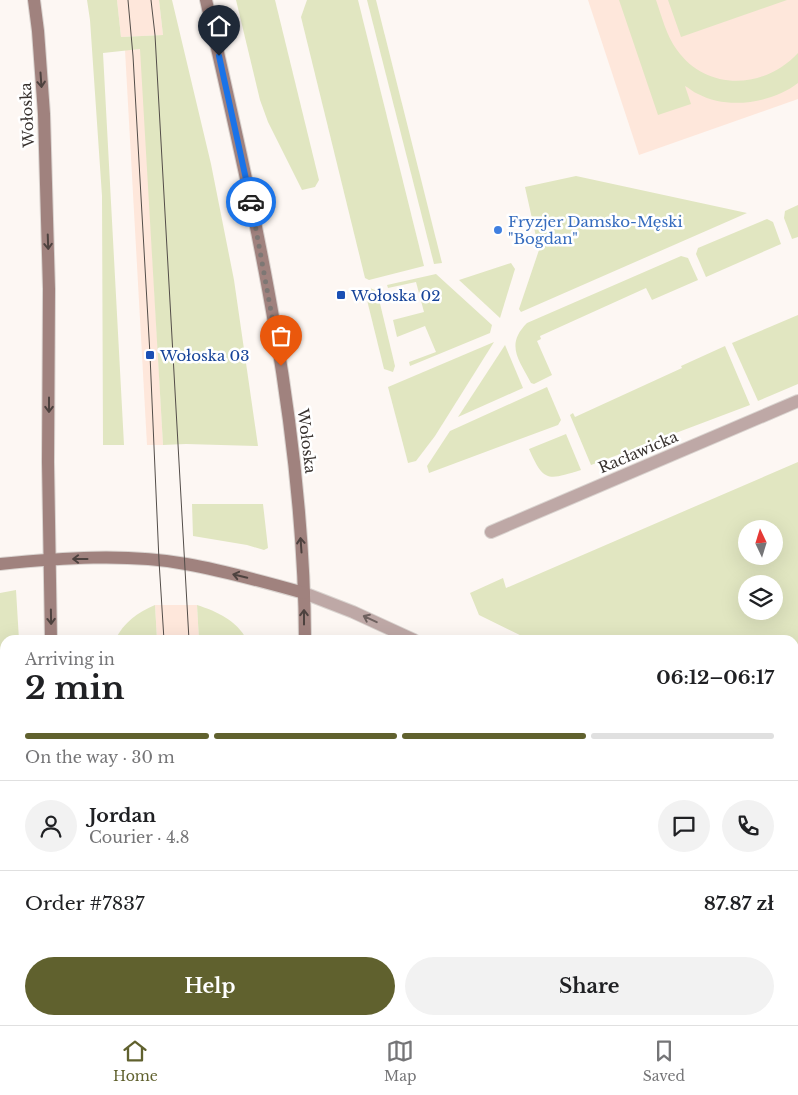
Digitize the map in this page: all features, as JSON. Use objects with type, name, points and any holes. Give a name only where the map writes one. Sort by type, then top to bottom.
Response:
[{"type":"main road","name":"Wołoska","points":[[34,0],[44,114],[49,289],[51,635]]},
{"type":"main road","name":"Wołoska","points":[[206,0],[240,150],[282,375],[294,462],[304,594],[304,635]]},
{"type":"main road","points":[[0,564],[50,559],[130,558],[185,563],[241,576],[304,594]]},
{"type":"street","name":"Racławicka","points":[[491,532],[798,401]]},
{"type":"street","points":[[304,594],[353,612],[403,635]]},
{"type":"shaded area","points":[[117,0],[159,0],[163,35],[121,37]]},
{"type":"shaded area","points":[[588,0],[798,0],[798,99],[639,155]]},
{"type":"shaded area","points":[[141,49],[163,445],[147,445],[125,50]]},
{"type":"shaded area","points":[[155,605],[197,605],[199,635],[157,635]]},
{"type":"green space","points":[[87,0],[117,0],[121,37],[163,35],[159,0],[172,0],[211,164],[234,280],[258,446],[163,445],[140,49],[103,53],[124,445],[103,445],[102,196]]},
{"type":"green space","points":[[236,0],[275,0],[319,180],[315,187],[302,190],[268,122],[260,100]]},
{"type":"green space","points":[[307,0],[358,0],[424,266],[369,280],[365,278],[301,17]]},
{"type":"green space","points":[[367,0],[376,0],[442,263],[434,264]]},
{"type":"green space","points":[[619,0],[656,0],[673,44],[689,64],[704,73],[720,79],[736,81],[753,79],[769,74],[785,65],[798,53],[798,83],[776,95],[749,102],[736,103],[710,99],[685,86],[691,104],[658,115]]},
{"type":"green space","points":[[668,0],[787,0],[681,37]]},
{"type":"green space","points":[[576,176],[747,213],[521,312],[519,309],[539,250],[525,187]]},
{"type":"green space","points":[[798,205],[798,237],[792,239],[784,218],[785,211]]},
{"type":"green space","points":[[767,219],[773,222],[781,244],[706,277],[696,254],[698,248]]},
{"type":"green space","points":[[681,256],[688,258],[698,280],[652,300],[646,288],[540,336],[541,339],[537,341],[552,375],[534,384],[531,383],[519,360],[515,346],[520,331],[527,323]]},
{"type":"green space","points":[[511,263],[515,269],[500,318],[459,280]]},
{"type":"green space","points":[[436,274],[492,325],[490,333],[410,366],[409,362],[436,352],[425,326],[397,337],[393,320],[424,312],[416,282],[388,288],[387,285]]},
{"type":"green space","points":[[370,288],[377,291],[395,366],[393,372],[384,369],[366,296]]},
{"type":"green space","points":[[798,315],[798,384],[758,401],[732,343]]},
{"type":"green space","points":[[494,342],[435,436],[416,461],[408,463],[388,387]]},
{"type":"green space","points":[[505,345],[523,388],[458,417]]},
{"type":"green space","points":[[725,346],[750,405],[591,465],[570,415],[573,413],[575,417]]},
{"type":"green space","points":[[547,387],[561,420],[558,425],[429,473],[427,466],[450,431]]},
{"type":"green space","points":[[566,434],[581,470],[561,476],[548,476],[539,468],[529,449]]},
{"type":"green space","points":[[798,462],[798,635],[520,635],[479,615],[470,593],[503,578],[506,588]]},
{"type":"green space","points":[[192,504],[263,504],[268,548],[264,550],[247,545],[193,536]]},
{"type":"green space","points":[[16,590],[19,635],[0,635],[0,593]]},
{"type":"green space","points":[[155,605],[157,635],[118,635],[123,628],[142,611]]},
{"type":"green space","points":[[197,605],[226,618],[238,627],[244,635],[199,635]]},
{"type":"tram line","points":[[128,0],[133,56],[150,355],[164,635]]},
{"type":"tram line","points":[[151,0],[155,35],[189,635]]},
{"type":"way so far","points":[[251,202],[281,366]]},
{"type":"place","name":"Fryzjer Damsko-Męski \"Bogdan\"","points":[[498,230]]},
{"type":"place","name":"Wołoska 02","points":[[341,295]]},
{"type":"place","name":"Wołoska 03","points":[[150,355]]},
{"type":"route","points":[[219,56],[251,202]]}]
